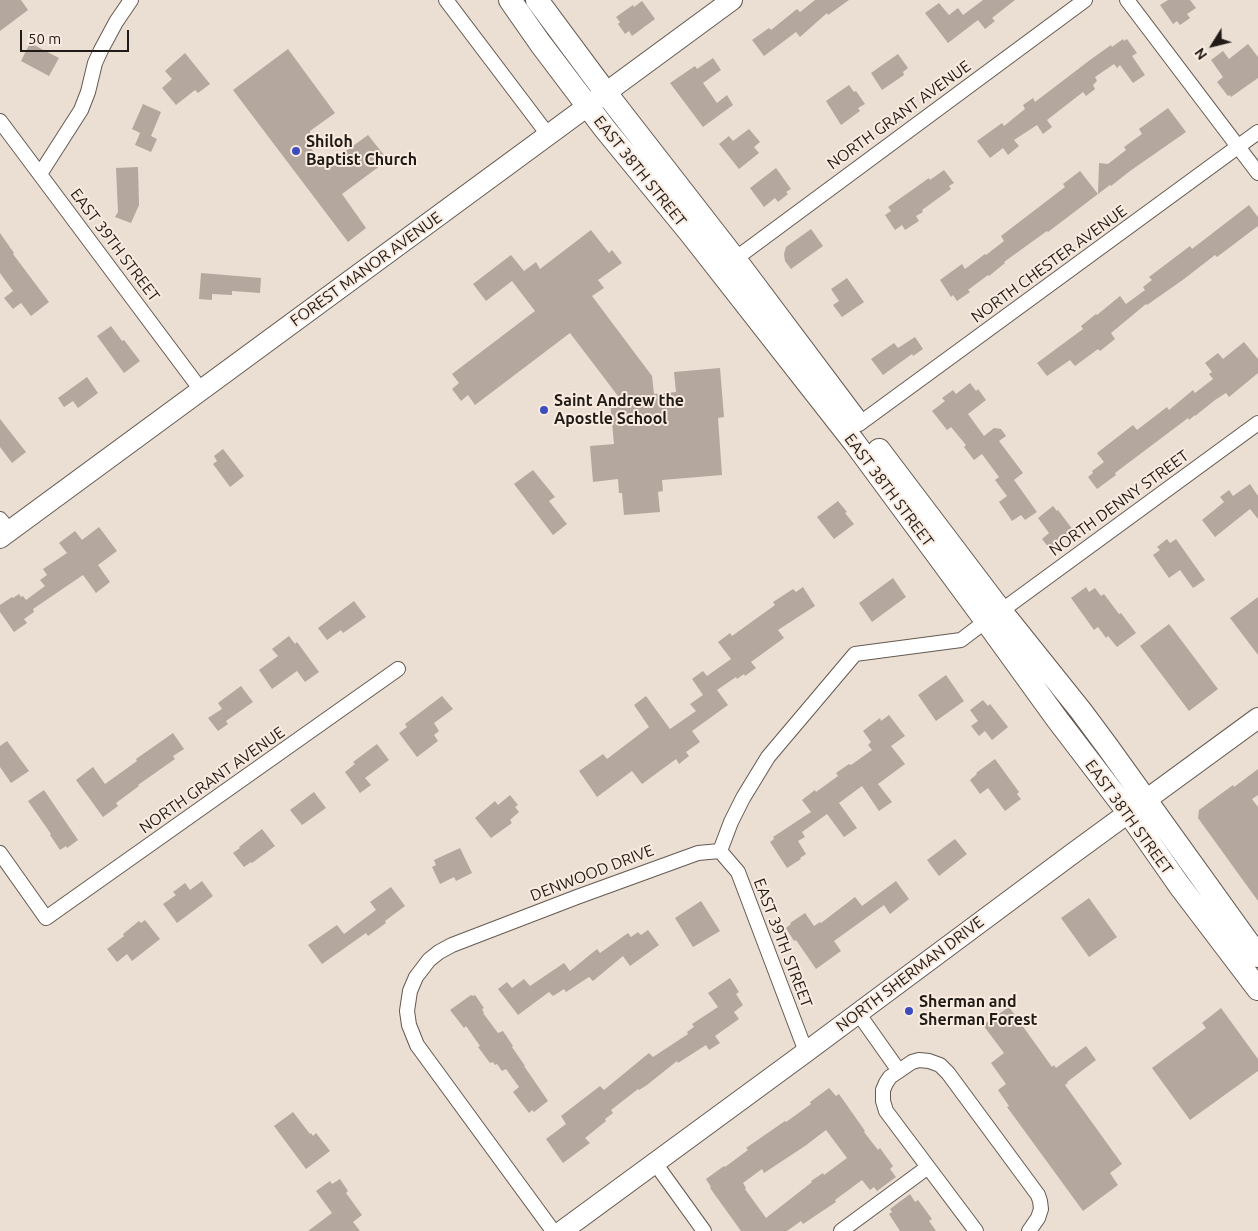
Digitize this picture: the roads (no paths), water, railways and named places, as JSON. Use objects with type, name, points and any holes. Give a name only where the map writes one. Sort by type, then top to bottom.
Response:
[{"type":"main road","name":"EAST 38TH STREET","points":[[510,0],[605,130],[691,234],[854,442],[994,616],[1081,711],[1137,806],[1179,885],[1258,989]]},
{"type":"main road","name":"EAST 38TH STREET","points":[[537,0],[860,424],[994,616]]},
{"type":"main road","name":"EAST 38TH STREET","points":[[1137,806],[1258,956]]},
{"type":"street","points":[[40,174],[81,110],[100,50],[131,0]]},
{"type":"street","points":[[446,0],[548,136]]},
{"type":"street","name":"FOREST MANOR AVENUE","points":[[3,529],[201,390],[732,0]]},
{"type":"street","name":"NORTH GRANT AVENUE","points":[[734,259],[1085,0]]},
{"type":"street","points":[[1127,0],[1258,173]]},
{"type":"street","name":"EAST 39TH STREET","points":[[0,120],[201,390]]},
{"type":"street","name":"NORTH CHESTER AVENUE","points":[[860,424],[1258,132]]},
{"type":"street","name":"NORTH DENNY STREET","points":[[994,616],[1258,423]]},
{"type":"street","points":[[720,851],[730,822],[768,757],[856,654],[961,640],[994,616]]},
{"type":"street","name":"NORTH GRANT AVENUE","points":[[0,852],[46,918],[398,669]]},
{"type":"street","name":"NORTH SHERMAN DRIVE","points":[[562,1231],[1258,718]]},
{"type":"street","name":"EAST 39TH STREET","points":[[720,851],[738,872],[806,1052]]},
{"type":"street","name":"DENWOOD DRIVE","points":[[553,1231],[417,1045],[409,1025],[408,1011],[410,991],[416,977],[423,966],[434,956],[452,946],[698,853],[720,851]]},
{"type":"street","points":[[858,1013],[899,1071]]},
{"type":"street","points":[[976,1231],[886,1111],[883,1101],[883,1090],[886,1083],[890,1077],[912,1062],[919,1060],[929,1061],[940,1065],[948,1073],[1038,1195],[1041,1208],[1038,1218],[1029,1231]]},
{"type":"street","points":[[655,1163],[704,1231]]},
{"type":"street","points":[[841,1231],[928,1168]]},
{"type":"place","name":"Shiloh Baptist Church","points":[[296,151]]},
{"type":"place","name":"Saint Andrew the Apostle School","points":[[544,410]]},
{"type":"place","name":"Sherman and Sherman Forest","points":[[909,1011]]}]
